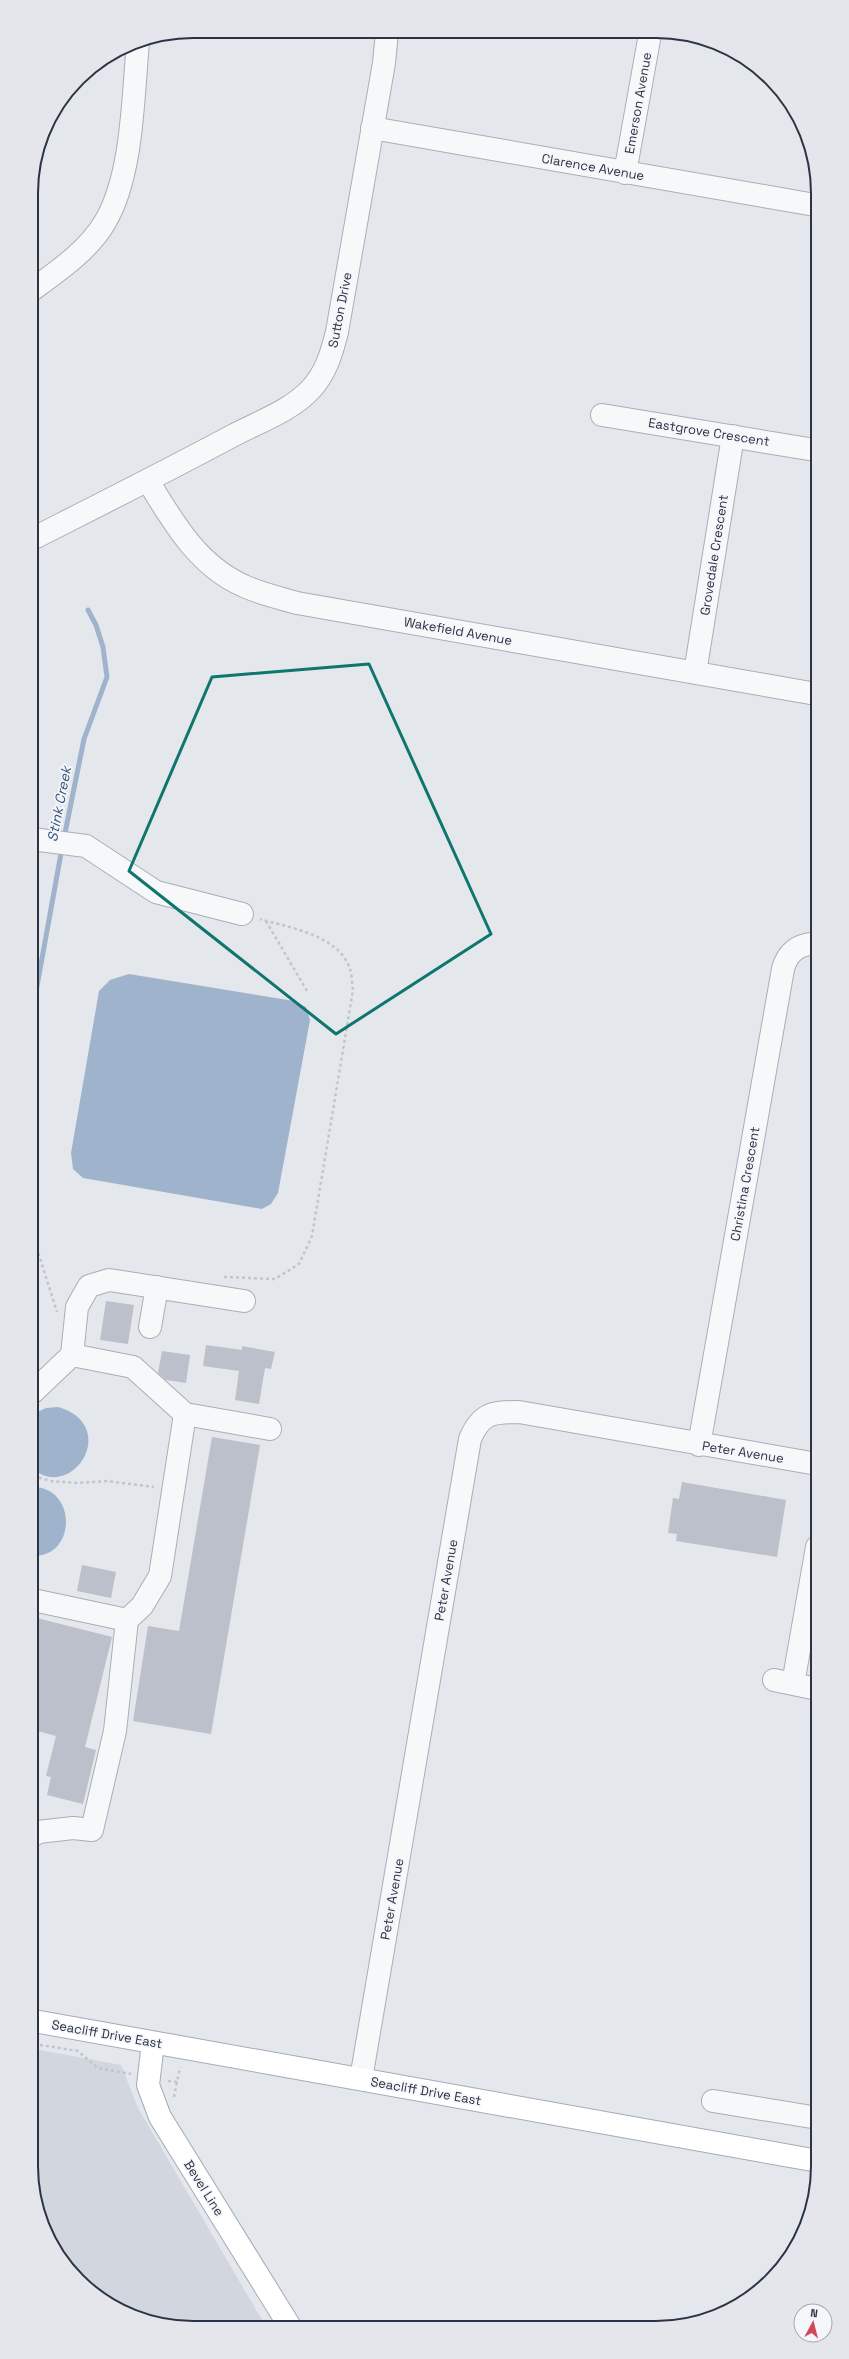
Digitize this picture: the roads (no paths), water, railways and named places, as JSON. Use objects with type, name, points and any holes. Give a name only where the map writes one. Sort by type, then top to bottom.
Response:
[{"type":"main road","name":"Seacliff Drive East","points":[[38,2022],[811,2160]]},
{"type":"main road","name":"Bevel Line","points":[[153,2043],[148,2085],[160,2117],[287,2321]]},
{"type":"street","name":"Sutton Drive","points":[[38,536],[148,481],[297,401],[311,389],[321,376],[328,363],[338,332],[386,38]]},
{"type":"street","name":"Emerson Avenue","points":[[625,173],[649,38]]},
{"type":"street","points":[[38,285],[89,243],[106,222],[116,196],[126,159],[137,48]]},
{"type":"street","name":"Clarence Avenue","points":[[372,128],[811,204]]},
{"type":"street","name":"Eastgrove Crescent","points":[[602,415],[811,449]]},
{"type":"street","name":"Grovedale Crescent","points":[[695,673],[733,436]]},
{"type":"street","name":"Wakefield Avenue","points":[[148,481],[173,522],[197,553],[220,572],[244,586],[297,603],[811,693]]},
{"type":"street","points":[[41,840],[86,846],[156,892],[242,914]]},
{"type":"street","name":"Christina Crescent","points":[[699,1445],[782,969],[785,960],[792,951],[800,947],[811,945]]},
{"type":"street","points":[[38,1387],[72,1355],[77,1307],[90,1286],[110,1280],[244,1301]]},
{"type":"street","points":[[150,1326],[157,1287]]},
{"type":"street","points":[[72,1355],[133,1368],[185,1414],[270,1429]]},
{"type":"street","name":"Peter Avenue","points":[[361,2079],[470,1439],[475,1427],[482,1419],[492,1414],[518,1412],[699,1445],[811,1463]]},
{"type":"street","points":[[38,1832],[73,1828],[92,1830],[115,1731],[127,1620],[142,1606],[160,1576],[172,1489],[185,1414]]},
{"type":"street","points":[[811,1571],[783,1682],[811,1688]]},
{"type":"street","points":[[38,1601],[127,1620]]},
{"type":"street","points":[[713,2101],[811,2117]]},
{"type":"water","points":[[129,974],[294,1001],[306,1007],[310,1020],[278,1193],[271,1204],[262,1209],[83,1178],[73,1169],[71,1153],[99,991],[110,980]]},
{"type":"water","points":[[58,1407],[77,1416],[86,1429],[88,1443],[84,1457],[75,1469],[63,1476],[48,1477],[38,1472],[38,1412],[46,1408]]},
{"type":"water","points":[[38,1488],[47,1490],[58,1498],[64,1509],[66,1522],[64,1535],[58,1546],[47,1553],[38,1555]]},
{"type":"waterway","name":"Stink Creek","points":[[64,838],[84,739],[107,677],[103,647],[96,625],[88,610]]},
{"type":"waterway","name":"Stink Creek","points":[[38,980],[62,848]]}]
